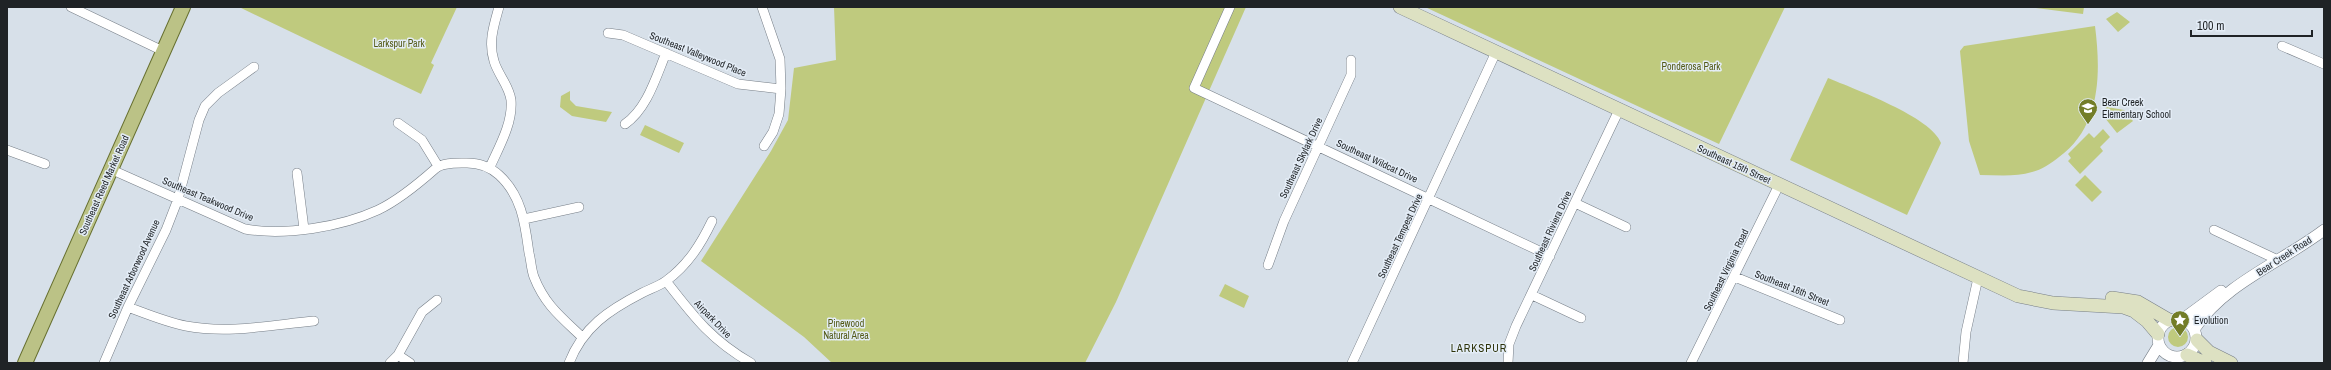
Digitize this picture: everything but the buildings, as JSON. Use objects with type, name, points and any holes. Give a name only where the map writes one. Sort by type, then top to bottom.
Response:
[{"type":"main road","name":"Southeast Reed Market Road","points":[[34,363],[115,171],[163,51],[183,7]]},
{"type":"main road","name":"Southeast Reed Market Road","points":[[25,363],[190,7]]},
{"type":"main road","name":"Southeast 15th Street","points":[[1400,7],[1978,278],[2028,299],[2053,303],[2123,307],[2134,311],[2147,321],[2159,339]]},
{"type":"main road","name":"Southeast 15th Street","points":[[2073,303],[2087,299],[2131,300],[2155,310],[2169,320]]},
{"type":"main road","points":[[2196,334],[2209,352],[2231,363]]},
{"type":"main road","points":[[2187,355],[2205,363]]},
{"type":"street","points":[[71,7],[163,51]]},
{"type":"street","points":[[490,167],[507,128],[511,101],[507,87],[494,61],[491,39],[499,7]]},
{"type":"street","points":[[762,7],[780,59],[781,89],[779,114],[773,132],[764,146]]},
{"type":"street","name":"Southeast Wildcat Drive","points":[[1230,7],[1194,88],[1430,198],[1550,256]]},
{"type":"street","name":"Southeast Valleywood Place","points":[[608,33],[623,35],[738,84],[781,89]]},
{"type":"street","points":[[2282,46],[2324,64]]},
{"type":"street","name":"Southeast Tempest Drive","points":[[1352,363],[1430,198],[1496,52]]},
{"type":"street","points":[[626,124],[634,118],[643,105],[666,53]]},
{"type":"street","name":"Southeast Skylark Drive","points":[[1268,265],[1284,221],[1351,75],[1351,60]]},
{"type":"street","name":"Southeast Arborwood Avenue","points":[[104,363],[128,307],[153,259],[178,198],[199,120],[205,106],[218,93],[254,67]]},
{"type":"street","name":"Southeast Riviera Drive","points":[[1508,363],[1509,344],[1619,110]]},
{"type":"street","points":[[398,122],[422,140],[438,166],[456,163],[474,163],[490,167],[508,183],[514,193],[524,218],[533,275],[547,305],[582,337]]},
{"type":"street","points":[[7,150],[45,164]]},
{"type":"street","name":"Southeast Teakwood Drive","points":[[115,171],[245,229],[262,232],[304,229],[351,220],[379,209],[417,185],[438,166]]},
{"type":"street","points":[[297,173],[304,229]]},
{"type":"street","name":"Southeast Virginia Road","points":[[1691,363],[1735,277],[1779,185]]},
{"type":"street","points":[[1576,203],[1626,227]]},
{"type":"street","points":[[524,218],[579,207]]},
{"type":"street","points":[[569,363],[582,337],[596,322],[613,308],[666,281],[687,263],[701,243],[712,221]]},
{"type":"street","points":[[2214,230],[2278,260]]},
{"type":"street","name":"Bear Creek Road","points":[[2196,334],[2203,316],[2217,303],[2243,282],[2324,230]]},
{"type":"street","name":"Southeast 16th Street","points":[[1735,277],[1840,320]]},
{"type":"street","points":[[1963,363],[1966,332],[1978,278]]},
{"type":"street","name":"Airpark Drive","points":[[666,281],[697,321],[708,332],[726,348],[751,363]]},
{"type":"street","name":"Bear Creek Road","points":[[2183,319],[2227,286],[2243,282]]},
{"type":"street","points":[[1532,295],[1581,318]]},
{"type":"street","points":[[390,363],[398,354],[422,312],[437,300]]},
{"type":"street","points":[[128,307],[162,320],[188,326],[240,329],[314,321]]},
{"type":"street","points":[[2148,363],[2159,339],[2160,328],[2169,320],[2183,319],[2196,334],[2195,346],[2187,355],[2168,360],[2167,354],[2159,339]]},
{"type":"street","points":[[398,354],[410,363]]},
{"type":"green space","name":"Larkspur Park","points":[[239,7],[457,7],[431,63],[434,65],[421,94]]},
{"type":"green space","name":"Pinewood Natural Area","points":[[834,7],[1246,7],[1116,302],[1085,363],[832,363],[804,337],[701,261],[771,151],[788,120],[794,68],[836,60]]},
{"type":"green space","name":"Ponderosa Park","points":[[1425,7],[1785,7],[1719,144]]},
{"type":"green space","points":[[2028,7],[2084,7],[2083,14]]},
{"type":"green space","points":[[2117,12],[2130,22],[2118,32],[2106,19]]},
{"type":"green space","points":[[2095,26],[2098,62],[2095,98],[2090,115],[2083,130],[2073,145],[2053,162],[2043,168],[2026,174],[1980,175],[1969,141],[1960,51],[1964,46]]},
{"type":"green space","points":[[1828,78],[1891,105],[1908,114],[1923,123],[1935,133],[1941,143],[1907,215],[1790,160]]},
{"type":"green space","points":[[570,91],[570,100],[576,106],[612,112],[606,122],[572,116],[560,107],[561,96]]},
{"type":"green space","points":[[2107,107],[2124,110],[2133,121],[2117,133],[2101,113]]},
{"type":"green space","points":[[645,125],[684,143],[679,153],[640,135]]},
{"type":"green space","points":[[2103,129],[2110,137],[2100,147],[2103,151],[2080,174],[2068,161],[2071,158],[2068,154],[2089,133],[2094,138]]},
{"type":"green space","points":[[2085,175],[2102,192],[2092,202],[2075,185]]},
{"type":"green space","points":[[1225,284],[1249,296],[1244,308],[1219,296]]},
{"type":"green space","points":[[2178,327],[2185,330],[2188,337],[2185,344],[2178,347],[2171,344],[2168,337],[2171,330]]},
{"type":"place","name":"Bear Creek Elementary School","points":[[2088,125]]},
{"type":"place","name":"Evolution","points":[[2180,337]]},
{"type":"district","name":"LARKSPUR","points":[[1479,348]]}]
